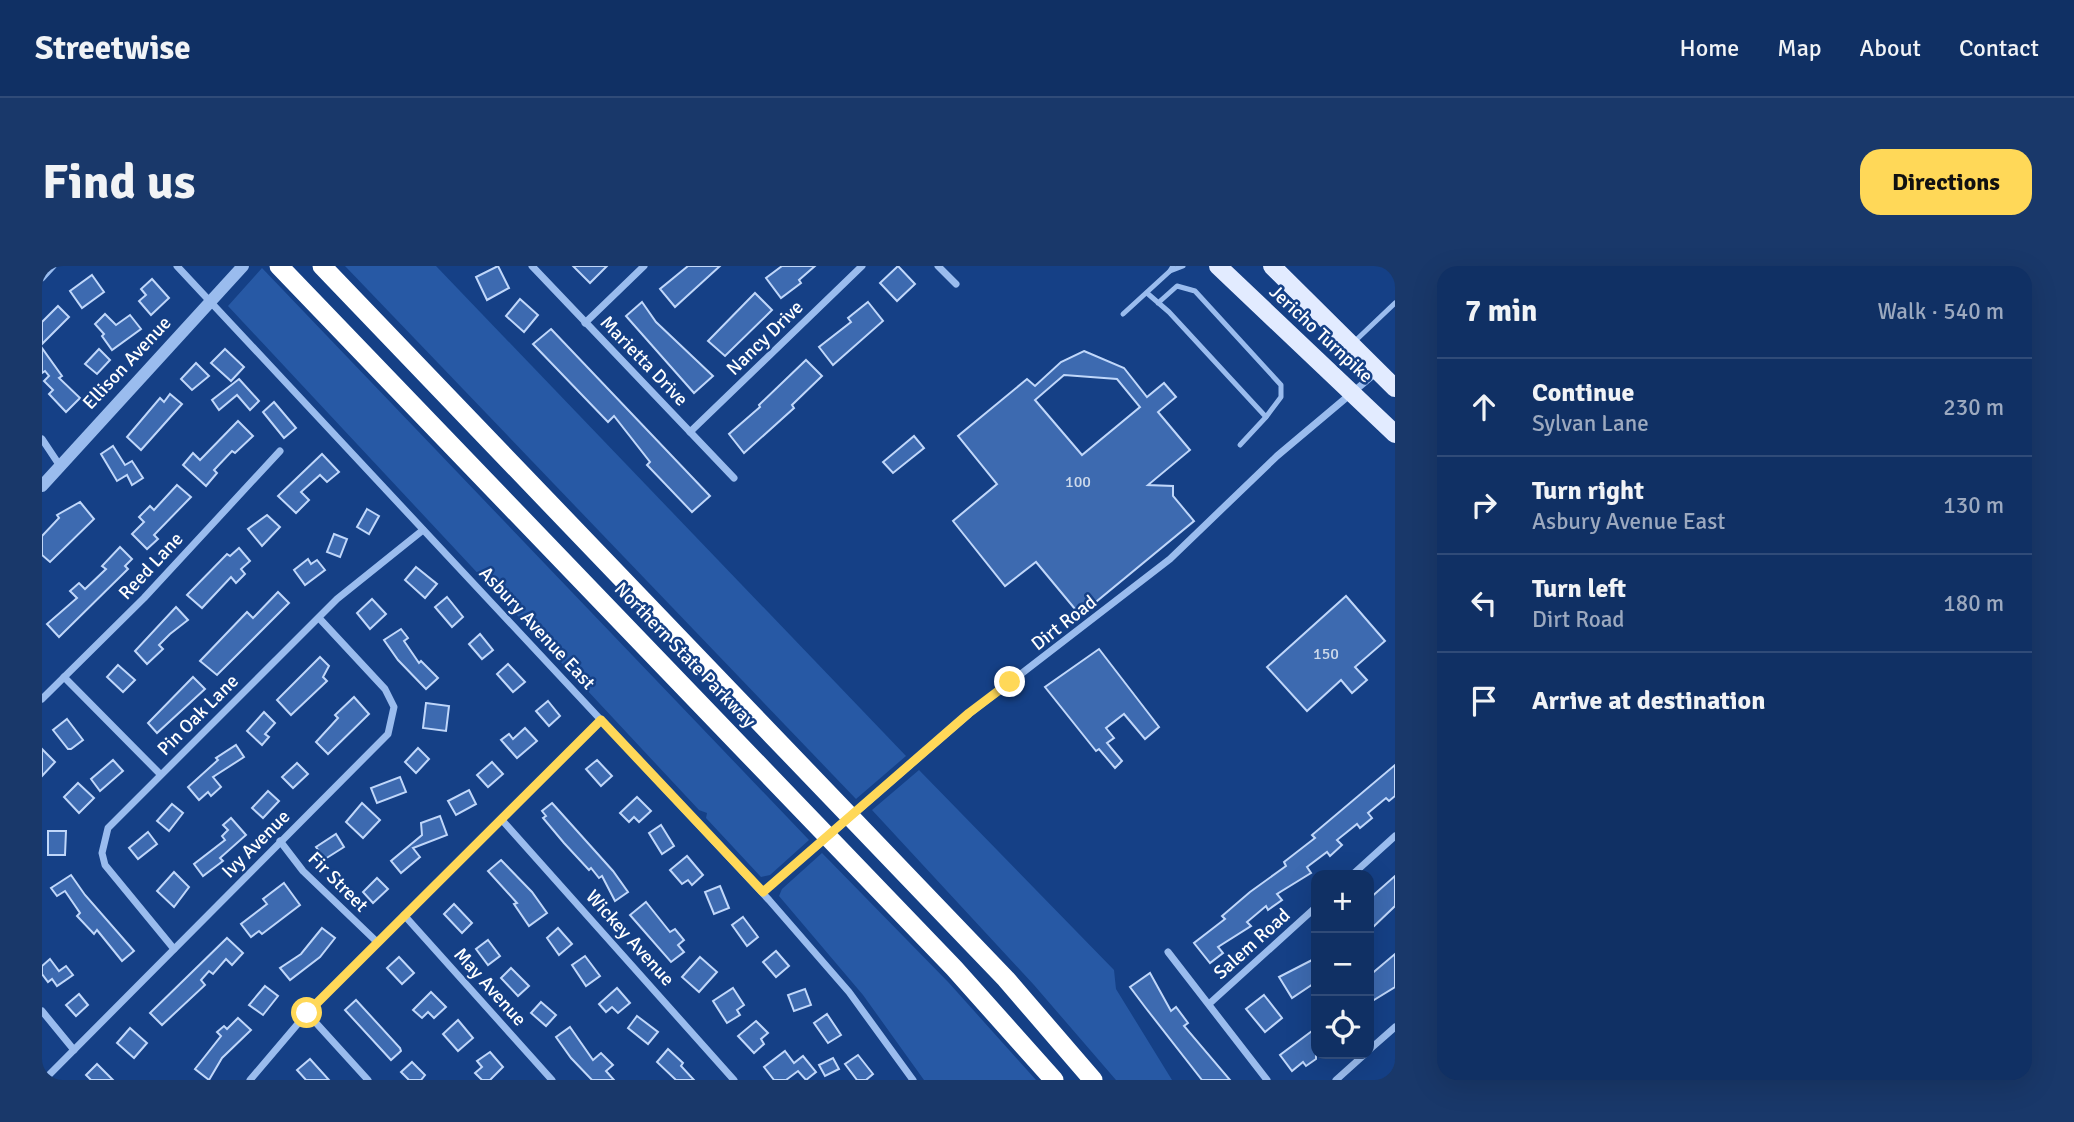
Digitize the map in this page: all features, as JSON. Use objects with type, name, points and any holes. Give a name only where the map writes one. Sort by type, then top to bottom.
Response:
[{"type":"highway","name":"Northern State Parkway","points":[[279,266],[944,958],[1054,1080]]},
{"type":"highway","name":"Northern State Parkway","points":[[322,266],[961,931],[1035,1011],[1093,1080]]},
{"type":"main road","name":"Jericho Turnpike","points":[[1218,266],[1395,434]]},
{"type":"main road","name":"Jericho Turnpike","points":[[1272,266],[1395,388]]},
{"type":"street","points":[[42,278],[53,266]]},
{"type":"street","name":"Asbury Avenue East","points":[[177,266],[763,892],[849,992],[912,1080]]},
{"type":"street","name":"Ellison Avenue","points":[[42,486],[243,266]]},
{"type":"street","name":"Marietta Drive","points":[[532,266],[734,478]]},
{"type":"street","points":[[585,323],[644,266]]},
{"type":"street","name":"Nancy Drive","points":[[690,432],[862,266]]},
{"type":"street","points":[[938,266],[956,284]]},
{"type":"street","name":"Dirt Road","points":[[763,892],[969,713],[1170,559],[1278,456],[1378,371]]},
{"type":"street","points":[[42,439],[60,466]]},
{"type":"street","name":"Reed Lane","points":[[42,699],[144,598],[280,451]]},
{"type":"street","name":"Pin Oak Lane","points":[[174,949],[112,876],[102,853],[108,828],[362,577],[423,530]]},
{"type":"street","name":"Ivy Avenue","points":[[44,1080],[388,734],[394,717],[394,707],[385,689],[319,618]]},
{"type":"street","points":[[64,677],[160,774]]},
{"type":"street","points":[[250,1080],[307,1013],[601,720]]},
{"type":"street","name":"Wickey Avenue","points":[[502,819],[734,1080]]},
{"type":"street","points":[[1358,870],[1395,836]]},
{"type":"street","name":"Fir Street","points":[[280,841],[311,880],[377,942]]},
{"type":"street","name":"Salem Road","points":[[1209,1004],[1311,912]]},
{"type":"street","name":"May Avenue","points":[[404,915],[552,1080]]},
{"type":"street","points":[[1168,952],[1267,1080]]},
{"type":"street","points":[[42,1011],[74,1050]]},
{"type":"street","points":[[307,1013],[368,1080]]},
{"type":"street","points":[[1374,1046],[1395,1027]]},
{"type":"street","points":[[1336,1080],[1359,1059]]},
{"type":"lane","points":[[1124,314],[1171,268],[1183,266]]},
{"type":"lane","points":[[1158,303],[1177,286],[1195,291],[1281,384],[1281,397],[1240,445]]},
{"type":"lane","points":[[1147,293],[1266,417]]},
{"type":"lane","points":[[1352,345],[1395,303]]},
{"type":"shaded area","points":[[345,266],[436,266],[906,756],[856,799]]},
{"type":"shaded area","points":[[262,268],[809,840],[770,875],[761,877],[706,818],[707,813],[699,810],[228,306]]},
{"type":"shaded area","points":[[919,770],[1114,970],[1116,989],[1172,1080],[1116,1080],[1034,985],[872,810]]},
{"type":"shaded area","points":[[822,853],[949,983],[1036,1080],[924,1080],[863,995],[779,896],[782,889]]},
{"type":"building","points":[[498,266],[509,288],[487,300],[476,277]]},
{"type":"building","points":[[573,266],[607,266],[590,283]]},
{"type":"building","points":[[688,266],[720,266],[675,307],[660,289]]},
{"type":"building","points":[[782,266],[815,266],[799,280],[801,283],[781,298],[766,278]]},
{"type":"building","points":[[898,266],[915,284],[897,301],[880,283]]},
{"type":"building","points":[[92,275],[104,292],[82,308],[70,291]]},
{"type":"building","points":[[152,279],[169,298],[151,315],[139,301],[146,295],[141,289]]},
{"type":"building","points":[[755,293],[772,310],[725,356],[708,341]]},
{"type":"building","points":[[520,299],[538,315],[524,332],[506,316]]},
{"type":"building","points":[[642,302],[656,322],[713,376],[694,393],[626,316]]},
{"type":"building","points":[[868,302],[883,321],[833,365],[819,347],[851,322],[848,318]]},
{"type":"building","points":[[58,306],[69,317],[42,344],[42,322]]},
{"type":"building","points":[[105,314],[116,325],[130,315],[141,329],[112,350],[95,324]]},
{"type":"building","points":[[551,329],[710,496],[692,512],[647,465],[650,462],[614,416],[608,422],[533,344]]},
{"type":"building","points":[[42,348],[62,376],[59,378],[80,398],[66,412],[49,394],[53,390],[44,381],[49,376],[45,371],[42,373]]},
{"type":"building","points":[[99,349],[110,360],[97,374],[85,364]]},
{"type":"building","points":[[225,349],[244,367],[231,381],[211,363]]},
{"type":"building","points":[[1084,351],[1124,368],[1147,397],[1164,383],[1176,397],[1158,412],[1190,450],[1148,485],[1173,486],[1173,496],[1194,521],[1080,615],[1036,562],[1005,586],[953,521],[997,484],[958,436],[1027,379],[1035,386],[1061,362]],"holes":[[[1064,375],[1117,379],[1140,407],[1082,455],[1035,400]]]},
{"type":"building","points":[[806,360],[822,376],[792,405],[794,408],[744,453],[729,434]]},
{"type":"building","points":[[196,363],[209,376],[192,390],[181,379]]},
{"type":"building","points":[[239,379],[259,401],[250,410],[237,395],[219,410],[212,400]]},
{"type":"building","points":[[170,394],[182,404],[141,450],[127,437],[160,398],[164,402]]},
{"type":"building","points":[[274,402],[296,428],[284,438],[263,412]]},
{"type":"building","points":[[238,421],[253,436],[235,453],[232,451],[214,470],[217,473],[206,486],[183,465],[193,453],[200,460]]},
{"type":"building","points":[[914,436],[924,448],[893,473],[883,462]]},
{"type":"building","points":[[113,446],[125,465],[132,461],[143,478],[132,485],[127,475],[117,481],[101,454]]},
{"type":"building","points":[[322,454],[339,472],[327,482],[320,475],[301,492],[309,500],[296,513],[278,496]]},
{"type":"building","points":[[177,485],[191,497],[154,535],[158,539],[147,549],[132,534],[144,522],[139,517],[150,506],[154,510]]},
{"type":"building","points":[[80,502],[94,519],[50,562],[42,555],[42,536],[59,518],[57,515]]},
{"type":"building","points":[[367,509],[379,516],[369,534],[357,527]]},
{"type":"building","points":[[267,515],[280,527],[262,546],[248,529]]},
{"type":"building","points":[[334,534],[347,539],[340,557],[327,552]]},
{"type":"building","points":[[120,547],[132,559],[125,566],[128,569],[59,637],[47,624],[77,598],[70,591],[79,583],[85,589],[106,569],[102,566]]},
{"type":"building","points":[[239,548],[250,561],[241,569],[245,574],[236,583],[231,577],[202,608],[187,595],[227,554],[230,556]]},
{"type":"building","points":[[308,559],[311,564],[317,560],[325,570],[305,585],[294,570]]},
{"type":"building","points":[[416,567],[437,584],[425,598],[405,580]]},
{"type":"building","points":[[278,592],[289,603],[217,675],[200,661],[247,612],[253,618]]},
{"type":"building","points":[[1346,596],[1385,641],[1355,667],[1367,680],[1352,693],[1341,680],[1307,711],[1267,667]]},
{"type":"building","points":[[447,597],[463,617],[452,627],[435,607]]},
{"type":"building","points":[[372,599],[386,614],[370,629],[357,613]]},
{"type":"building","points":[[176,607],[188,620],[159,645],[163,649],[147,664],[135,651]]},
{"type":"building","points":[[401,629],[408,638],[404,641],[419,663],[421,661],[438,678],[426,689],[398,660],[384,640]]},
{"type":"building","points":[[480,634],[493,650],[482,659],[469,644]]},
{"type":"building","points":[[1099,649],[1159,727],[1145,739],[1124,714],[1106,728],[1114,738],[1107,743],[1122,761],[1115,768],[1099,749],[1096,751],[1045,687]]},
{"type":"building","points":[[320,657],[329,666],[323,677],[327,681],[291,715],[277,700]]},
{"type":"building","points":[[508,664],[525,682],[513,692],[497,674]]},
{"type":"building","points":[[118,665],[135,680],[123,692],[107,677]]},
{"type":"building","points":[[193,677],[205,689],[157,733],[148,723]]},
{"type":"building","points":[[354,697],[369,714],[328,754],[316,742],[338,718],[335,715]]},
{"type":"building","points":[[548,701],[560,716],[549,726],[536,711]]},
{"type":"building","points":[[426,703],[449,706],[446,731],[423,728]]},
{"type":"building","points":[[264,712],[275,723],[265,734],[269,737],[262,745],[247,731]]},
{"type":"building","points":[[67,719],[83,740],[71,749],[68,749],[53,730]]},
{"type":"building","points":[[525,728],[537,741],[517,758],[501,740],[509,734],[513,739]]},
{"type":"building","points":[[236,745],[244,757],[213,777],[221,787],[211,796],[208,792],[199,800],[188,787],[218,760],[216,758]]},
{"type":"building","points":[[418,748],[429,759],[416,773],[405,762]]},
{"type":"building","points":[[42,749],[55,762],[42,776]]},
{"type":"building","points":[[113,760],[123,771],[100,791],[91,779]]},
{"type":"building","points":[[597,760],[612,776],[601,786],[586,769]]},
{"type":"building","points":[[492,762],[503,774],[488,787],[477,775]]},
{"type":"building","points":[[297,763],[308,774],[293,788],[282,777]]},
{"type":"building","points":[[1395,765],[1395,796],[1389,801],[1386,798],[1368,813],[1372,818],[1360,828],[1357,824],[1337,840],[1342,845],[1330,856],[1327,852],[1307,867],[1311,873],[1277,894],[1282,900],[1268,910],[1266,906],[1247,922],[1251,926],[1218,947],[1223,953],[1210,963],[1194,943],[1225,919],[1222,916],[1250,892],[1286,866],[1284,862],[1315,838],[1312,835]]},
{"type":"building","points":[[400,777],[406,792],[377,803],[371,788]]},
{"type":"building","points":[[78,783],[94,798],[79,813],[64,797]]},
{"type":"building","points":[[469,790],[476,804],[456,815],[448,801]]},
{"type":"building","points":[[268,791],[279,801],[263,818],[252,808]]},
{"type":"building","points":[[637,797],[651,811],[639,822],[634,817],[629,822],[620,813]]},
{"type":"building","points":[[362,803],[380,820],[363,838],[346,822]]},
{"type":"building","points":[[552,803],[613,871],[628,892],[615,901],[602,876],[599,878],[591,868],[589,870],[564,843],[543,818],[546,816],[542,811]]},
{"type":"building","points":[[172,804],[183,813],[169,831],[157,821]]},
{"type":"building","points":[[440,816],[447,835],[413,848],[420,857],[401,873],[391,861],[422,835],[421,823]]},
{"type":"building","points":[[231,818],[246,835],[220,858],[223,861],[203,876],[194,864],[225,840],[222,836],[228,830],[223,825]]},
{"type":"building","points":[[661,825],[674,846],[662,854],[649,833]]},
{"type":"building","points":[[48,831],[66,831],[65,855],[48,855]]},
{"type":"building","points":[[148,832],[157,844],[138,859],[129,848]]},
{"type":"building","points":[[336,834],[344,847],[325,859],[316,847]]},
{"type":"building","points":[[687,856],[703,875],[692,885],[688,880],[682,884],[670,870]]},
{"type":"building","points":[[501,860],[532,892],[547,913],[529,926],[514,904],[517,903],[488,871]]},
{"type":"building","points":[[174,872],[189,887],[174,907],[157,891]]},
{"type":"building","points":[[71,875],[134,951],[122,961],[97,930],[94,934],[77,916],[80,913],[65,891],[57,896],[51,888]]},
{"type":"building","points":[[1395,876],[1395,906],[1374,926],[1374,895]]},
{"type":"building","points":[[377,878],[388,889],[373,903],[363,892]]},
{"type":"building","points":[[284,883],[300,905],[262,934],[259,931],[251,937],[241,924],[267,904],[263,899]]},
{"type":"building","points":[[720,886],[729,908],[714,914],[705,892]]},
{"type":"building","points":[[646,902],[670,932],[675,929],[684,940],[678,945],[684,952],[671,962],[630,915]]},
{"type":"building","points":[[454,904],[472,923],[462,933],[444,914]]},
{"type":"building","points":[[743,917],[758,937],[747,946],[732,925]]},
{"type":"building","points":[[322,928],[335,938],[320,957],[290,980],[280,968],[301,954]]},
{"type":"building","points":[[558,928],[572,944],[559,955],[547,938]]},
{"type":"building","points":[[227,938],[243,953],[232,965],[226,959],[213,974],[209,971],[201,980],[205,985],[162,1025],[150,1013]]},
{"type":"building","points":[[488,940],[500,956],[488,965],[476,949]]},
{"type":"building","points":[[776,951],[789,966],[776,977],[763,962]]},
{"type":"building","points":[[1395,954],[1395,987],[1374,1000],[1374,996],[1374,972]]},
{"type":"building","points":[[585,956],[600,976],[586,986],[572,965]]},
{"type":"building","points":[[399,957],[414,973],[402,984],[387,968]]},
{"type":"building","points":[[700,957],[717,972],[699,992],[682,977]]},
{"type":"building","points":[[50,959],[59,971],[66,966],[73,975],[57,986],[52,979],[48,982],[42,974],[42,966]]},
{"type":"building","points":[[1311,961],[1311,985],[1292,998],[1279,977]]},
{"type":"building","points":[[511,968],[529,986],[518,996],[501,978]]},
{"type":"building","points":[[1150,973],[1171,1011],[1176,1007],[1188,1023],[1184,1026],[1230,1080],[1202,1080],[1130,987]]},
{"type":"building","points":[[265,986],[278,996],[263,1015],[249,1005]]},
{"type":"building","points":[[617,988],[630,1003],[618,1013],[612,1007],[606,1012],[599,1004]]},
{"type":"building","points":[[733,988],[744,1005],[737,1010],[740,1015],[727,1023],[713,1001]]},
{"type":"building","points":[[805,989],[811,1005],[794,1011],[788,995]]},
{"type":"building","points":[[431,992],[446,1007],[434,1018],[428,1012],[422,1018],[413,1010]]},
{"type":"building","points":[[79,994],[88,1005],[76,1016],[66,1005]]},
{"type":"building","points":[[1264,995],[1282,1018],[1265,1032],[1246,1009]]},
{"type":"building","points":[[356,1000],[400,1048],[401,1051],[391,1060],[345,1010]]},
{"type":"building","points":[[541,1002],[556,1015],[546,1026],[531,1013]]},
{"type":"building","points":[[827,1014],[841,1035],[828,1043],[814,1023]]},
{"type":"building","points":[[637,1016],[658,1032],[648,1044],[628,1028]]},
{"type":"building","points":[[238,1018],[251,1030],[222,1058],[209,1080],[195,1069],[221,1036],[217,1032],[224,1026],[227,1029]]},
{"type":"building","points":[[458,1020],[473,1038],[458,1051],[443,1034]]},
{"type":"building","points":[[756,1021],[768,1033],[761,1039],[764,1044],[754,1053],[738,1036]]},
{"type":"building","points":[[570,1027],[593,1060],[601,1053],[613,1065],[606,1071],[614,1080],[592,1080],[571,1058],[556,1037]]},
{"type":"building","points":[[130,1028],[147,1043],[134,1058],[117,1043]]},
{"type":"building","points":[[1311,1032],[1311,1059],[1316,1059],[1306,1066],[1303,1062],[1292,1071],[1280,1055]]},
{"type":"building","points":[[668,1049],[683,1063],[681,1066],[694,1080],[676,1080],[657,1062]]},
{"type":"building","points":[[785,1051],[794,1063],[803,1056],[816,1072],[806,1080],[798,1071],[786,1080],[774,1080],[764,1067]]},
{"type":"building","points":[[490,1052],[503,1067],[490,1080],[482,1080],[475,1073],[482,1067],[477,1061]]},
{"type":"building","points":[[858,1055],[873,1074],[866,1080],[857,1080],[845,1064]]},
{"type":"building","points":[[833,1058],[839,1069],[825,1076],[819,1065]]},
{"type":"building","points":[[310,1059],[329,1080],[306,1080],[297,1070]]},
{"type":"building","points":[[412,1062],[425,1075],[421,1080],[409,1080],[401,1072]]},
{"type":"building","points":[[97,1064],[113,1080],[91,1080],[86,1075]]},
{"type":"route","points":[[307,1013],[601,720],[763,892],[969,713],[1010,682]]}]
